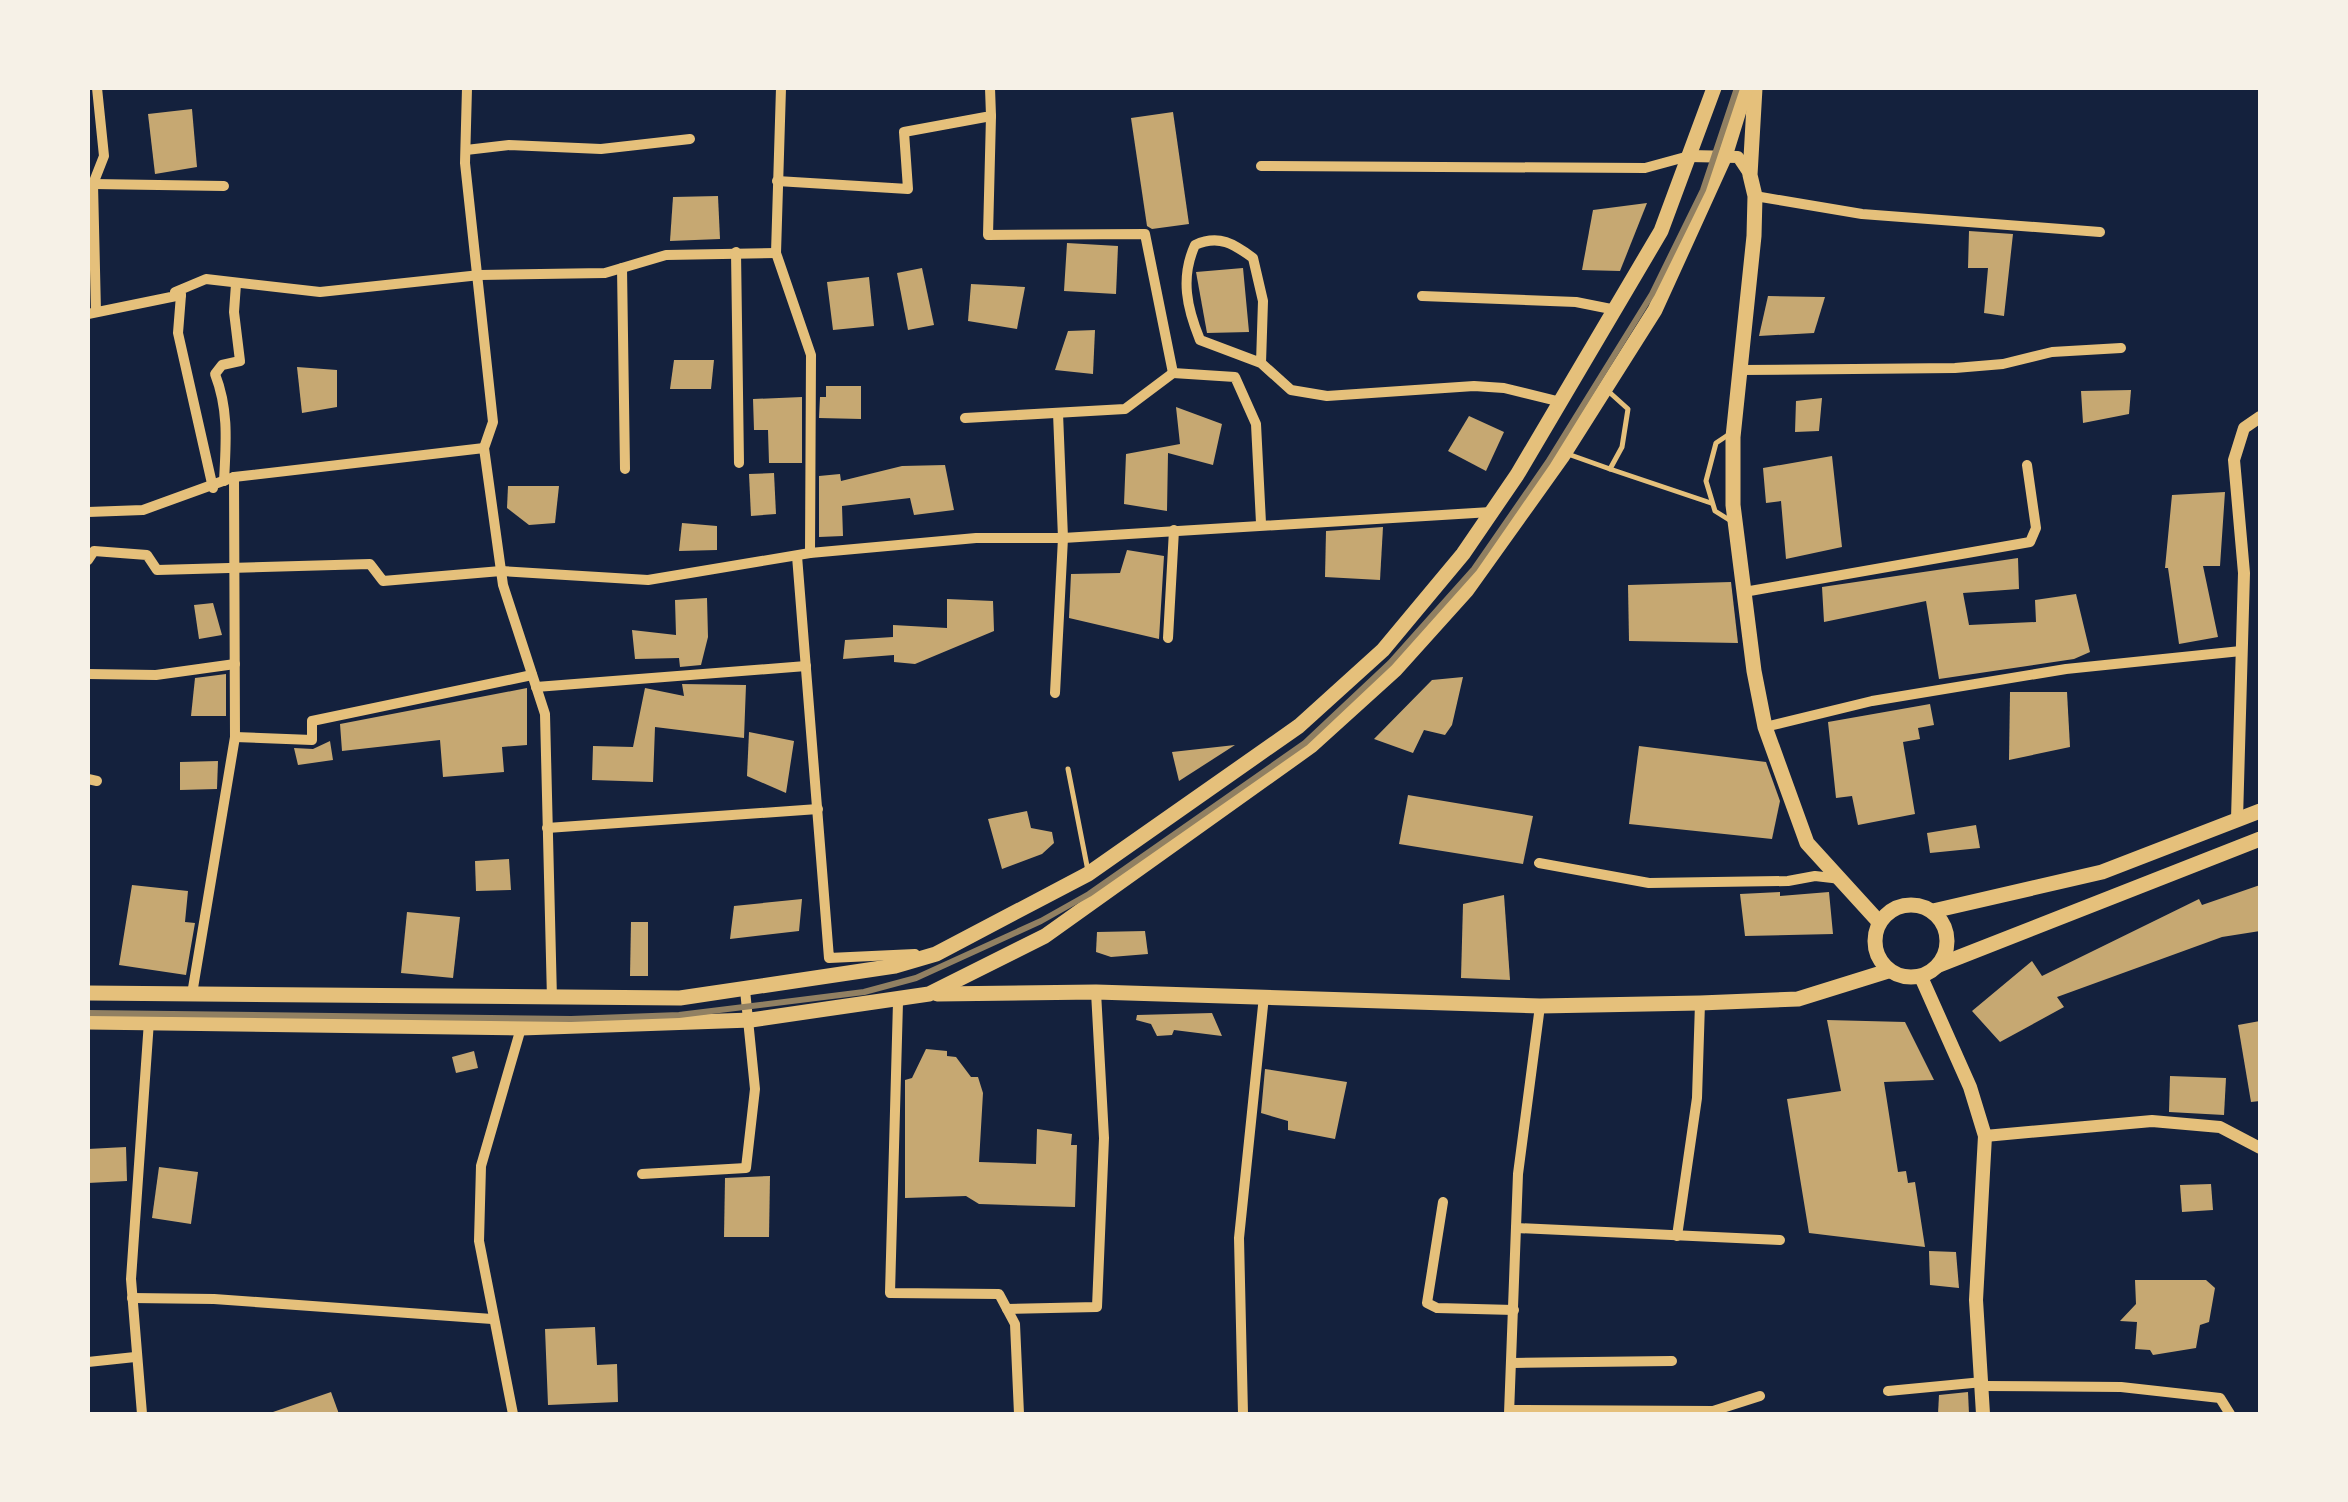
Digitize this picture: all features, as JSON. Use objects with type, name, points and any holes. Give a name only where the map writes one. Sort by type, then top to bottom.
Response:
[{"type":"main road","points":[[88,993],[680,998],[895,966],[936,954],[1088,874],[1223,782],[1327,701],[1383,650],[1462,554],[1561,402],[1661,231],[1714,88]]},
{"type":"main road","points":[[88,1022],[521,1028],[751,1020],[898,1002],[929,994],[1045,936],[1311,746],[1395,670],[1467,590],[1564,453],[1655,310],[1724,156],[1746,88]]},
{"type":"main road","points":[[1755,88],[1750,298],[1734,433],[1736,524],[1744,592],[1765,727],[1808,843],[1879,922]]},
{"type":"main road","points":[[2260,811],[2102,872],[1933,911],[1909,904],[1892,909],[1879,922],[1874,939],[1877,956],[1888,970],[1903,978],[1921,977],[1940,965],[2260,839]]},
{"type":"main road","points":[[1933,911],[1945,927],[1948,947],[1940,965]]},
{"type":"main road","points":[[929,994],[1096,992],[1540,1006],[1700,1003],[1798,999],[1888,970]]},
{"type":"main road","points":[[1921,977],[1970,1086],[1984,1136],[1976,1300],[1983,1414]]},
{"type":"main road","points":[[231,995],[232,1022]]},
{"type":"street","points":[[97,88],[104,156],[92,184],[92,313],[181,295]]},
{"type":"street","points":[[467,88],[466,150],[493,422],[484,448],[501,571],[545,714],[552,999]]},
{"type":"street","points":[[781,88],[776,252],[811,355],[803,555],[806,666],[830,958],[936,954]]},
{"type":"street","points":[[990,88],[988,235],[1146,234],[1172,373]]},
{"type":"street","points":[[777,181],[908,189],[904,132],[991,116]]},
{"type":"street","points":[[466,150],[510,145],[601,149],[690,139]]},
{"type":"street","points":[[1262,166],[1645,168],[1689,156],[1724,156],[1738,157],[1750,176]]},
{"type":"street","points":[[92,184],[224,186]]},
{"type":"street","points":[[1755,196],[1862,214],[2100,232]]},
{"type":"street","points":[[1261,364],[1263,301],[1253,258],[1230,241],[1206,240],[1195,245],[1186,264],[1186,286],[1200,340],[1261,364],[1291,390],[1327,396],[1474,386],[1504,388],[1561,402]]},
{"type":"street","points":[[736,252],[739,462]]},
{"type":"street","points":[[181,295],[175,292],[206,280],[320,292],[480,275],[605,273],[666,255],[776,252]]},
{"type":"street","points":[[622,268],[625,469]]},
{"type":"street","points":[[192,994],[235,737],[235,568],[224,398],[215,374],[222,365],[240,361],[234,312],[236,284]]},
{"type":"street","points":[[181,295],[178,333],[212,488]]},
{"type":"street","points":[[1422,296],[1576,302],[1616,310]]},
{"type":"street","points":[[1740,370],[1955,368],[2003,364],[2052,352],[2121,348]]},
{"type":"street","points":[[965,418],[1125,409],[1172,373],[1235,378],[1256,424],[1261,522]]},
{"type":"street","points":[[1055,693],[1063,538],[1058,413]]},
{"type":"street","points":[[2237,819],[2244,574],[2237,442],[2244,428],[2260,417]]},
{"type":"street","points":[[88,512],[143,510],[229,479],[484,448]]},
{"type":"street","points":[[1744,592],[2030,542],[2036,528],[2027,465]]},
{"type":"street","points":[[88,560],[94,551],[147,555],[156,570],[370,564],[383,581],[501,571],[648,580],[803,555],[976,538],[1063,538],[1261,522],[1491,512]]},
{"type":"street","points":[[1168,638],[1174,530]]},
{"type":"street","points":[[1765,727],[1872,701],[2066,669],[2242,651]]},
{"type":"street","points":[[88,674],[156,675],[235,664]]},
{"type":"street","points":[[235,737],[312,740],[312,720],[534,681],[806,666]]},
{"type":"street","points":[[548,828],[818,809]]},
{"type":"street","points":[[1538,863],[1649,884],[1788,882],[1816,876],[1842,879]]},
{"type":"street","points":[[642,1174],[746,1168],[754,1090],[751,1020],[745,990]]},
{"type":"street","points":[[1007,1309],[1097,1307],[1104,1138],[1096,992]]},
{"type":"street","points":[[1243,1414],[1239,1238],[1264,996]]},
{"type":"street","points":[[898,1002],[890,1293],[998,1294],[1016,1324],[1019,1414]]},
{"type":"street","points":[[1676,1236],[1697,1098],[1700,1003]]},
{"type":"street","points":[[1540,1006],[1518,1174],[1510,1412],[1713,1411],[1760,1396]]},
{"type":"street","points":[[142,1414],[132,1298],[149,1021]]},
{"type":"street","points":[[514,1414],[492,1320],[479,1240],[481,1166],[521,1028]]},
{"type":"street","points":[[1984,1136],[2152,1120],[2220,1126],[2260,1148]]},
{"type":"street","points":[[1443,1202],[1427,1302],[1437,1308],[1514,1310]]},
{"type":"street","points":[[1516,1228],[1780,1240]]},
{"type":"street","points":[[132,1298],[214,1299],[492,1320]]},
{"type":"street","points":[[88,1362],[135,1356]]},
{"type":"street","points":[[1512,1363],[1672,1361]]},
{"type":"street","points":[[1888,1392],[1983,1384],[2121,1387],[2220,1398],[2230,1414]]},
{"type":"lane","points":[[1605,389],[1628,409],[1622,447],[1610,469]]},
{"type":"lane","points":[[1734,433],[1724,434],[1710,458],[1706,481],[1715,510],[1736,524]]},
{"type":"lane","points":[[1564,453],[1712,503]]},
{"type":"lane","points":[[1068,770],[1088,874]]},
{"type":"building","points":[[192,109],[197,167],[155,174],[148,114]]},
{"type":"building","points":[[1173,112],[1189,224],[1152,229],[1147,226],[1131,118]]},
{"type":"building","points":[[718,196],[720,239],[670,241],[673,197]]},
{"type":"building","points":[[1647,203],[1620,271],[1582,270],[1593,210]]},
{"type":"building","points":[[1969,231],[2013,234],[2004,316],[1984,313],[1988,268],[1968,268]]},
{"type":"building","points":[[1067,243],[1118,246],[1116,294],[1064,291]]},
{"type":"building","points":[[922,268],[934,325],[908,330],[897,273]]},
{"type":"building","points":[[1243,268],[1249,332],[1207,333],[1196,272]]},
{"type":"building","points":[[869,277],[874,326],[833,330],[827,282]]},
{"type":"building","points":[[971,284],[1025,287],[1017,329],[968,321]]},
{"type":"building","points":[[1768,296],[1825,297],[1814,333],[1759,336]]},
{"type":"building","points":[[1095,330],[1093,374],[1055,370],[1068,331]]},
{"type":"building","points":[[674,360],[714,360],[711,389],[670,389]]},
{"type":"building","points":[[297,367],[337,370],[337,407],[302,413]]},
{"type":"building","points":[[826,386],[861,386],[861,419],[819,418],[820,397],[826,397]]},
{"type":"building","points":[[2131,390],[2129,414],[2083,423],[2081,391]]},
{"type":"building","points":[[802,397],[802,463],[769,463],[768,430],[754,430],[753,399]]},
{"type":"building","points":[[1822,398],[1819,431],[1795,432],[1796,401]]},
{"type":"building","points":[[1176,407],[1222,424],[1213,465],[1168,453],[1167,511],[1124,504],[1126,454],[1180,444]]},
{"type":"building","points":[[1469,416],[1504,432],[1486,471],[1448,451]]},
{"type":"building","points":[[1832,456],[1842,547],[1786,559],[1781,501],[1766,503],[1763,468]]},
{"type":"building","points":[[945,465],[954,510],[914,515],[910,498],[842,506],[843,536],[819,537],[819,476],[840,474],[841,481],[902,466]]},
{"type":"building","points":[[774,473],[776,514],[751,516],[749,474]]},
{"type":"building","points":[[508,486],[559,486],[555,523],[529,525],[507,508]]},
{"type":"building","points":[[2225,492],[2220,566],[2203,566],[2218,637],[2179,644],[2165,568],[2172,495]]},
{"type":"building","points":[[682,523],[717,526],[717,550],[679,551]]},
{"type":"building","points":[[1383,527],[1380,580],[1325,577],[1326,531]]},
{"type":"building","points":[[1127,550],[1164,556],[1159,639],[1069,618],[1071,574],[1120,573]]},
{"type":"building","points":[[2018,558],[2019,589],[1963,593],[1969,625],[2036,622],[2035,600],[2076,594],[2090,652],[2074,659],[1939,679],[1926,601],[1824,622],[1822,587]]},
{"type":"building","points":[[1731,582],[1738,643],[1629,641],[1628,585]]},
{"type":"building","points":[[707,598],[708,637],[701,665],[680,667],[679,658],[635,659],[632,630],[676,635],[675,600]]},
{"type":"building","points":[[947,599],[993,601],[994,631],[915,664],[894,662],[894,655],[843,659],[845,640],[893,637],[893,625],[947,628]]},
{"type":"building","points":[[213,603],[222,635],[199,639],[194,605]]},
{"type":"building","points":[[226,674],[226,716],[191,716],[195,678]]},
{"type":"building","points":[[1463,677],[1452,725],[1445,735],[1424,730],[1413,753],[1374,739],[1432,680]]},
{"type":"building","points":[[682,684],[746,685],[744,738],[655,727],[653,782],[592,780],[593,746],[633,747],[645,688],[684,696]]},
{"type":"building","points":[[527,688],[527,745],[502,747],[504,772],[443,777],[440,740],[342,751],[340,724]]},
{"type":"building","points":[[2010,692],[2067,692],[2070,747],[2009,760]]},
{"type":"building","points":[[1930,704],[1934,725],[1918,728],[1920,739],[1903,742],[1915,814],[1858,825],[1852,796],[1836,798],[1828,722]]},
{"type":"building","points":[[749,732],[794,741],[786,793],[747,776]]},
{"type":"building","points":[[330,741],[333,760],[298,765],[294,748],[313,749]]},
{"type":"building","points":[[1235,745],[1179,781],[1172,752]]},
{"type":"building","points":[[1639,746],[1766,762],[1780,801],[1772,839],[1629,824]]},
{"type":"building","points":[[218,761],[217,789],[180,790],[180,762]]},
{"type":"building","points":[[1408,795],[1533,816],[1523,864],[1399,844]]},
{"type":"building","points":[[1027,811],[1031,828],[1052,832],[1054,843],[1042,854],[1002,869],[988,819]]},
{"type":"building","points":[[1976,825],[1980,848],[1930,853],[1927,833]]},
{"type":"building","points":[[509,859],[511,890],[476,891],[475,861]]},
{"type":"building","points":[[132,885],[188,891],[185,922],[195,923],[186,975],[119,965]]},
{"type":"building","points":[[2260,885],[2260,931],[2222,937],[2057,997],[2064,1007],[2000,1042],[1972,1011],[2032,961],[2042,976],[2199,899],[2202,905]]},
{"type":"building","points":[[1780,892],[1780,896],[1829,892],[1833,934],[1745,936],[1740,894]]},
{"type":"building","points":[[1504,895],[1510,980],[1461,978],[1463,904]]},
{"type":"building","points":[[802,899],[799,931],[730,939],[734,906]]},
{"type":"building","points":[[407,912],[460,917],[453,978],[401,973]]},
{"type":"building","points":[[631,922],[648,922],[648,976],[630,976]]},
{"type":"building","points":[[1145,931],[1148,954],[1111,957],[1096,952],[1097,932]]},
{"type":"building","points":[[1212,1013],[1222,1036],[1174,1030],[1172,1035],[1157,1036],[1151,1024],[1136,1020],[1137,1015]]},
{"type":"building","points":[[1827,1020],[1905,1022],[1934,1080],[1884,1082],[1898,1172],[1906,1171],[1908,1183],[1915,1182],[1925,1247],[1809,1233],[1787,1099],[1841,1091]]},
{"type":"building","points":[[2260,1021],[2260,1101],[2251,1102],[2238,1025]]},
{"type":"building","points":[[926,1049],[947,1051],[947,1056],[956,1057],[971,1077],[978,1077],[983,1093],[979,1162],[1036,1164],[1037,1129],[1072,1134],[1071,1145],[1077,1145],[1075,1207],[979,1204],[966,1196],[905,1198],[905,1080],[912,1078]]},
{"type":"building","points":[[474,1051],[478,1068],[456,1073],[452,1057]]},
{"type":"building","points":[[1265,1069],[1347,1082],[1335,1139],[1288,1130],[1288,1121],[1261,1113]]},
{"type":"building","points":[[2170,1076],[2226,1078],[2224,1115],[2169,1112]]},
{"type":"building","points":[[126,1147],[127,1181],[88,1183],[88,1149]]},
{"type":"building","points":[[159,1167],[198,1172],[191,1224],[152,1218]]},
{"type":"building","points":[[770,1176],[769,1237],[724,1237],[725,1178]]},
{"type":"building","points":[[2211,1184],[2213,1210],[2182,1212],[2180,1185]]},
{"type":"building","points":[[1929,1251],[1956,1252],[1959,1288],[1930,1285]]},
{"type":"building","points":[[2135,1280],[2206,1280],[2215,1288],[2209,1322],[2200,1325],[2196,1348],[2153,1355],[2150,1350],[2135,1349],[2137,1322],[2120,1321],[2136,1304]]},
{"type":"building","points":[[595,1327],[597,1365],[617,1364],[618,1402],[548,1405],[545,1329]]},
{"type":"building","points":[[331,1392],[339,1414],[273,1414],[273,1412]]},
{"type":"building","points":[[1968,1392],[1969,1414],[1938,1414],[1939,1395]]},
{"type":"railway","points":[[88,1013],[571,1019],[679,1015],[864,992],[916,978],[1041,921],[1089,894],[1305,743],[1390,663],[1474,569],[1548,462],[1652,294],[1703,190],[1737,88]]}]
